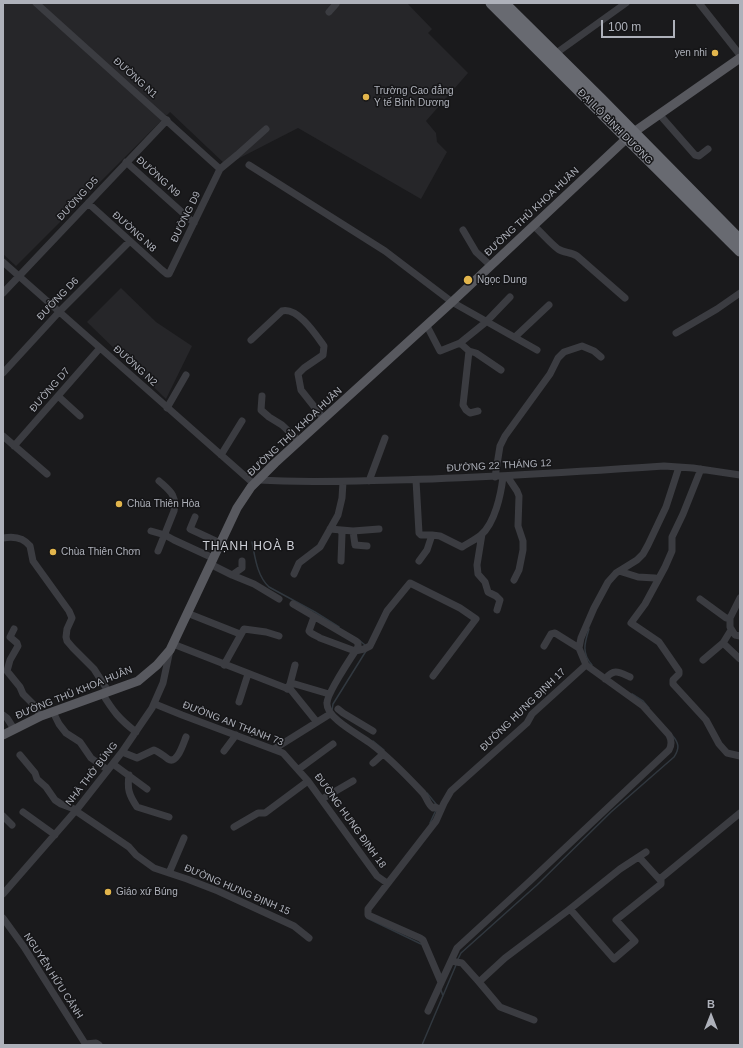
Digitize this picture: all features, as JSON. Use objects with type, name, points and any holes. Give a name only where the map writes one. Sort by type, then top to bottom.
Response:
[{"type":"highway","name":"ĐẠI LỘ BÌNH DƯƠNG","points":[[491,3],[740,240]]},
{"type":"highway","name":"ĐẠI LỘ BÌNH DƯƠNG","points":[[504,3],[555,54],[740,251]]},
{"type":"main road","name":"ĐƯỜNG THỦ KHOA HUÂN","points":[[3,735],[41,716],[138,680],[157,665],[172,647],[237,508],[274,463],[427,326],[630,135],[740,58]]},
{"type":"street","name":"ĐƯỜNG N1","points":[[36,3],[220,169]]},
{"type":"street","points":[[555,54],[626,3]]},
{"type":"street","points":[[699,3],[740,55]]},
{"type":"street","points":[[329,12],[336,4]]},
{"type":"street","points":[[659,114],[695,155],[699,156],[708,149]]},
{"type":"street","name":"ĐƯỜNG D5","points":[[3,293],[167,120]]},
{"type":"street","points":[[220,169],[266,129]]},
{"type":"street","name":"ĐƯỜNG N9","points":[[126,162],[194,223]]},
{"type":"street","points":[[249,165],[385,251],[452,302],[537,350]]},
{"type":"street","name":"ĐƯỜNG D9","points":[[168,274],[171,271],[220,169]]},
{"type":"street","name":"ĐƯỜNG N8","points":[[88,203],[165,273],[168,274]]},
{"type":"street","points":[[534,226],[558,248],[577,256],[625,298]]},
{"type":"street","points":[[462,230],[476,252],[491,266]]},
{"type":"street","name":"ĐƯỜNG D6","points":[[3,372],[58,312],[130,241]]},
{"type":"street","name":"ĐƯỜNG N2","points":[[3,262],[221,455],[257,482]]},
{"type":"street","points":[[676,333],[717,309],[740,293]]},
{"type":"street","points":[[427,326],[440,351],[460,344],[486,322],[510,297]]},
{"type":"street","points":[[515,337],[549,305]]},
{"type":"street","points":[[251,340],[282,311],[288,309],[293,311],[312,329],[324,346],[323,355],[298,374],[301,390],[324,419]]},
{"type":"street","points":[[460,344],[501,370]]},
{"type":"street","points":[[497,610],[500,600],[488,592],[485,582],[478,574],[477,565],[482,534],[494,515],[499,498],[502,477],[500,446],[505,436],[550,374],[558,358],[564,352],[582,346],[594,351],[601,357]]},
{"type":"street","name":"ĐƯỜNG D7","points":[[14,446],[100,348]]},
{"type":"street","points":[[469,351],[463,405],[470,413],[478,411]]},
{"type":"street","points":[[167,408],[186,375]]},
{"type":"street","points":[[58,396],[80,416]]},
{"type":"street","points":[[262,396],[261,410],[282,425],[299,441]]},
{"type":"street","points":[[221,455],[242,421]]},
{"type":"street","points":[[3,436],[47,474]]},
{"type":"street","points":[[369,481],[385,438]]},
{"type":"street","name":"ĐƯỜNG 22 THÁNG 12","points":[[257,482],[343,482],[502,477],[664,466],[701,469],[740,475]]},
{"type":"street","points":[[428,1011],[457,948],[669,750],[672,743],[670,736],[644,706],[607,677],[586,665],[579,648],[581,638],[597,601],[608,582],[619,571],[637,560],[643,554],[666,507],[679,467]]},
{"type":"street","points":[[701,469],[672,537],[672,551],[665,567],[645,604],[631,623],[660,644],[679,671],[679,674],[673,680],[673,684],[706,720],[719,744],[727,753],[740,756]]},
{"type":"street","points":[[502,477],[517,491],[519,496],[518,526],[523,541],[522,561],[514,580]]},
{"type":"street","points":[[416,480],[419,533],[421,535],[440,536],[462,547],[482,534]]},
{"type":"street","points":[[158,551],[174,511],[176,501],[170,491],[159,481]]},
{"type":"street","points":[[294,574],[299,563],[320,547],[338,516],[341,507],[343,482]]},
{"type":"street","points":[[195,517],[190,529],[220,543]]},
{"type":"street","points":[[330,529],[341,531],[379,529]]},
{"type":"street","points":[[152,531],[165,534],[232,575],[254,584],[279,599]]},
{"type":"street","points":[[341,531],[342,561]]},
{"type":"street","points":[[353,531],[355,545],[367,546]]},
{"type":"street","points":[[419,561],[427,550],[432,535]]},
{"type":"street","points":[[3,538],[20,538],[30,546],[33,560],[72,618],[67,629],[67,640],[94,669],[113,711],[136,732]]},
{"type":"street","points":[[232,575],[242,568],[242,561]]},
{"type":"street","points":[[619,571],[638,577],[655,578]]},
{"type":"street","points":[[314,617],[311,623],[310,632],[320,638],[355,651],[364,649],[370,646],[387,610],[410,583],[460,608],[476,620],[433,676]]},
{"type":"street","points":[[740,598],[730,618],[730,628],[735,635],[740,636]]},
{"type":"street","points":[[700,599],[726,618],[730,618]]},
{"type":"street","points":[[293,604],[358,643],[358,646],[329,694],[327,704],[330,714]]},
{"type":"street","points":[[188,613],[240,634]]},
{"type":"street","points":[[224,665],[242,630],[247,628],[280,636]]},
{"type":"street","points":[[14,629],[10,637],[17,643],[18,646],[10,660],[7,671],[20,687],[23,694],[34,704],[41,716]]},
{"type":"street","points":[[703,660],[723,643],[732,630]]},
{"type":"street","points":[[544,646],[551,634],[555,633],[579,648]]},
{"type":"street","points":[[723,643],[740,659]]},
{"type":"street","points":[[172,647],[288,687],[316,721]]},
{"type":"street","name":"NHÀ THỜ BÚNG","points":[[3,894],[76,810],[113,764],[136,732],[155,704],[163,683],[172,647]]},
{"type":"street","points":[[288,687],[295,665]]},
{"type":"street","name":"ĐƯỜNG HƯNG ĐỊNH 17","points":[[441,982],[423,940],[368,915],[368,909],[436,821],[436,808],[451,791],[527,723],[532,714],[586,665]]},
{"type":"street","points":[[607,677],[616,672],[630,677]]},
{"type":"street","points":[[239,702],[248,674]]},
{"type":"street","points":[[288,687],[295,684],[329,694]]},
{"type":"street","name":"ĐƯỜNG AN THẠNH 73","points":[[155,704],[182,716],[283,753],[299,770]]},
{"type":"street","points":[[53,712],[59,724],[66,733],[80,742],[91,758],[108,770]]},
{"type":"street","points":[[274,749],[316,721],[330,714],[339,716],[373,732]]},
{"type":"street","points":[[3,715],[7,718],[14,729]]},
{"type":"street","points":[[339,716],[383,754],[423,794],[431,807],[436,808]]},
{"type":"street","points":[[224,751],[236,735]]},
{"type":"street","points":[[122,752],[137,758],[154,750],[158,751],[169,760],[173,760],[176,758],[186,737]]},
{"type":"street","points":[[299,770],[333,744]]},
{"type":"street","points":[[373,763],[383,754]]},
{"type":"street","name":"ĐƯỜNG HƯNG ĐỊNH 15","points":[[20,755],[35,773],[37,779],[46,787],[55,800],[76,810],[129,847],[136,855],[154,868],[218,891],[294,926],[309,938]]},
{"type":"street","points":[[113,764],[147,789]]},
{"type":"street","name":"ĐƯỜNG HƯNG ĐỊNH 18","points":[[299,770],[322,799],[377,876],[388,883]]},
{"type":"street","points":[[129,775],[127,786],[129,793],[137,806],[169,817]]},
{"type":"street","points":[[322,799],[353,780]]},
{"type":"street","points":[[234,827],[258,813],[265,813],[308,781]]},
{"type":"street","points":[[23,812],[55,835]]},
{"type":"street","points":[[570,909],[614,959],[635,942],[616,920],[661,884],[660,880],[740,813]]},
{"type":"street","points":[[3,816],[12,825]]},
{"type":"street","points":[[169,873],[184,838]]},
{"type":"street","points":[[479,982],[504,958],[570,909],[620,869],[646,852]]},
{"type":"street","points":[[638,858],[660,880]]},
{"type":"street","name":"NGUYỄN HỮU CẢNH","points":[[3,918],[24,947],[86,1044]]},
{"type":"street","points":[[452,961],[462,963],[500,1007],[534,1020]]},
{"type":"street","points":[[86,1044],[96,1043],[99,1045]]},
{"type":"shaded area","points":[[3,3],[407,3],[432,29],[428,33],[468,73],[426,121],[436,133],[437,142],[447,152],[421,199],[298,128],[226,165],[170,112],[16,266],[3,254]]},
{"type":"shaded area","points":[[121,288],[156,322],[192,346],[166,399],[87,322]]},
{"type":"waterway","points":[[252,542],[259,572],[269,587],[339,627]]},
{"type":"waterway","points":[[589,629],[585,643],[585,652],[592,665]]},
{"type":"waterway","points":[[359,640],[365,645]]},
{"type":"waterway","points":[[332,710],[333,704],[366,651]]},
{"type":"waterway","points":[[632,694],[643,701],[649,708]]},
{"type":"waterway","points":[[458,959],[461,953],[537,885],[611,812],[674,757],[678,746],[672,735]]},
{"type":"waterway","points":[[373,741],[384,750]]},
{"type":"waterway","points":[[427,793],[436,804]]},
{"type":"waterway","points":[[430,823],[436,810]]},
{"type":"waterway","points":[[367,918],[421,944]]},
{"type":"waterway","points":[[422,1045],[456,965]]},
{"type":"waterway","points":[[441,990],[443,996]]},
{"type":"place","name":"yen nhi","points":[[715,53]]},
{"type":"place","name":"Trường Cao đẳng Y tế Bình Dương","points":[[366,97]]},
{"type":"place","name":"Ngọc Dung","points":[[468,280]]},
{"type":"place","name":"Chùa Thiên Hòa","points":[[119,504]]},
{"type":"place","name":"Chùa Thiên Chơn","points":[[53,552]]},
{"type":"place","name":"Giáo xứ Búng","points":[[108,892]]},
{"type":"district","name":"THẠNH HOÀ B","points":[[249,547]]}]
